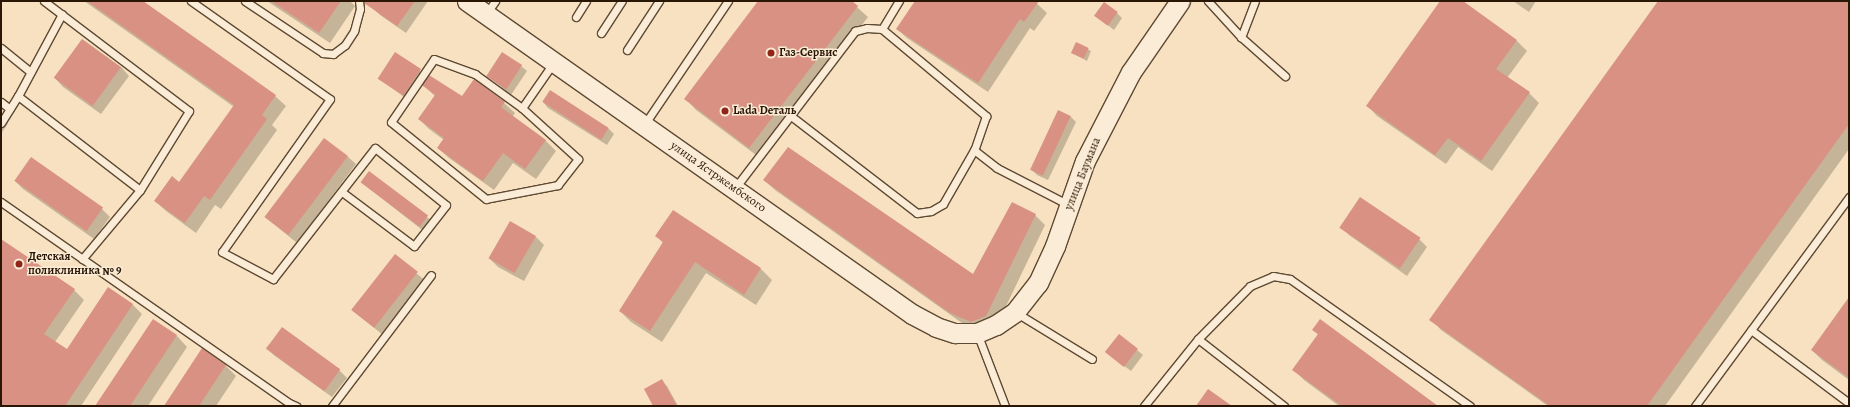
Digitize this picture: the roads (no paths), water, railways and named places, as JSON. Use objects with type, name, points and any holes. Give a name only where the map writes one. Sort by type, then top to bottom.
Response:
[{"type":"main road","name":"улица Ястржембского","points":[[467,1],[491,8],[554,62],[912,314],[936,327],[955,333],[977,333]]},
{"type":"main road","name":"улица Баумана","points":[[977,333],[996,325],[1015,312],[1038,283],[1055,246],[1086,161],[1131,72],[1180,1]]},
{"type":"lane","points":[[44,1],[189,111],[140,190],[82,258]]},
{"type":"lane","points":[[191,1],[330,99],[222,252],[273,279],[375,148],[446,205],[414,246],[342,192]]},
{"type":"lane","points":[[245,1],[323,53],[333,54],[345,45],[354,31],[360,9],[358,1]]},
{"type":"lane","points":[[576,17],[586,1]]},
{"type":"lane","points":[[601,34],[622,1]]},
{"type":"lane","points":[[627,50],[659,1]]},
{"type":"lane","points":[[644,125],[728,1]]},
{"type":"lane","points":[[882,29],[899,1]]},
{"type":"lane","points":[[1208,1],[1241,38],[1285,76]]},
{"type":"lane","points":[[1241,38],[1255,1]]},
{"type":"lane","points":[[1,123],[18,96],[62,14]]},
{"type":"lane","points":[[734,189],[855,31],[867,28],[882,29],[986,116],[974,150],[943,204],[931,211],[918,212],[791,116]]},
{"type":"lane","points":[[1,48],[31,72]]},
{"type":"lane","points":[[434,58],[475,74],[522,108],[578,159],[558,185],[486,199],[391,122],[434,58]]},
{"type":"lane","points":[[522,108],[554,62]]},
{"type":"lane","points":[[18,96],[140,190]]},
{"type":"lane","points":[[1,102],[10,109]]},
{"type":"lane","points":[[974,150],[997,168],[1070,205]]},
{"type":"lane","points":[[1695,406],[1849,197]]},
{"type":"lane","points":[[1,202],[289,403],[296,406]]},
{"type":"lane","points":[[332,406],[431,275]]},
{"type":"lane","points":[[1144,406],[1198,339],[1250,286],[1273,276],[1290,279],[1470,406]]},
{"type":"lane","points":[[1015,312],[1092,359]]},
{"type":"lane","points":[[1751,330],[1849,403]]},
{"type":"lane","points":[[977,333],[1005,406]]},
{"type":"lane","points":[[1198,339],[1284,406]]},
{"type":"place","name":"Газ-Сервис","points":[[771,53]]},
{"type":"place","name":"Lada Dеталь","points":[[725,111]]},
{"type":"place","name":"Детская поликлиника № 9","points":[[19,264]]}]
